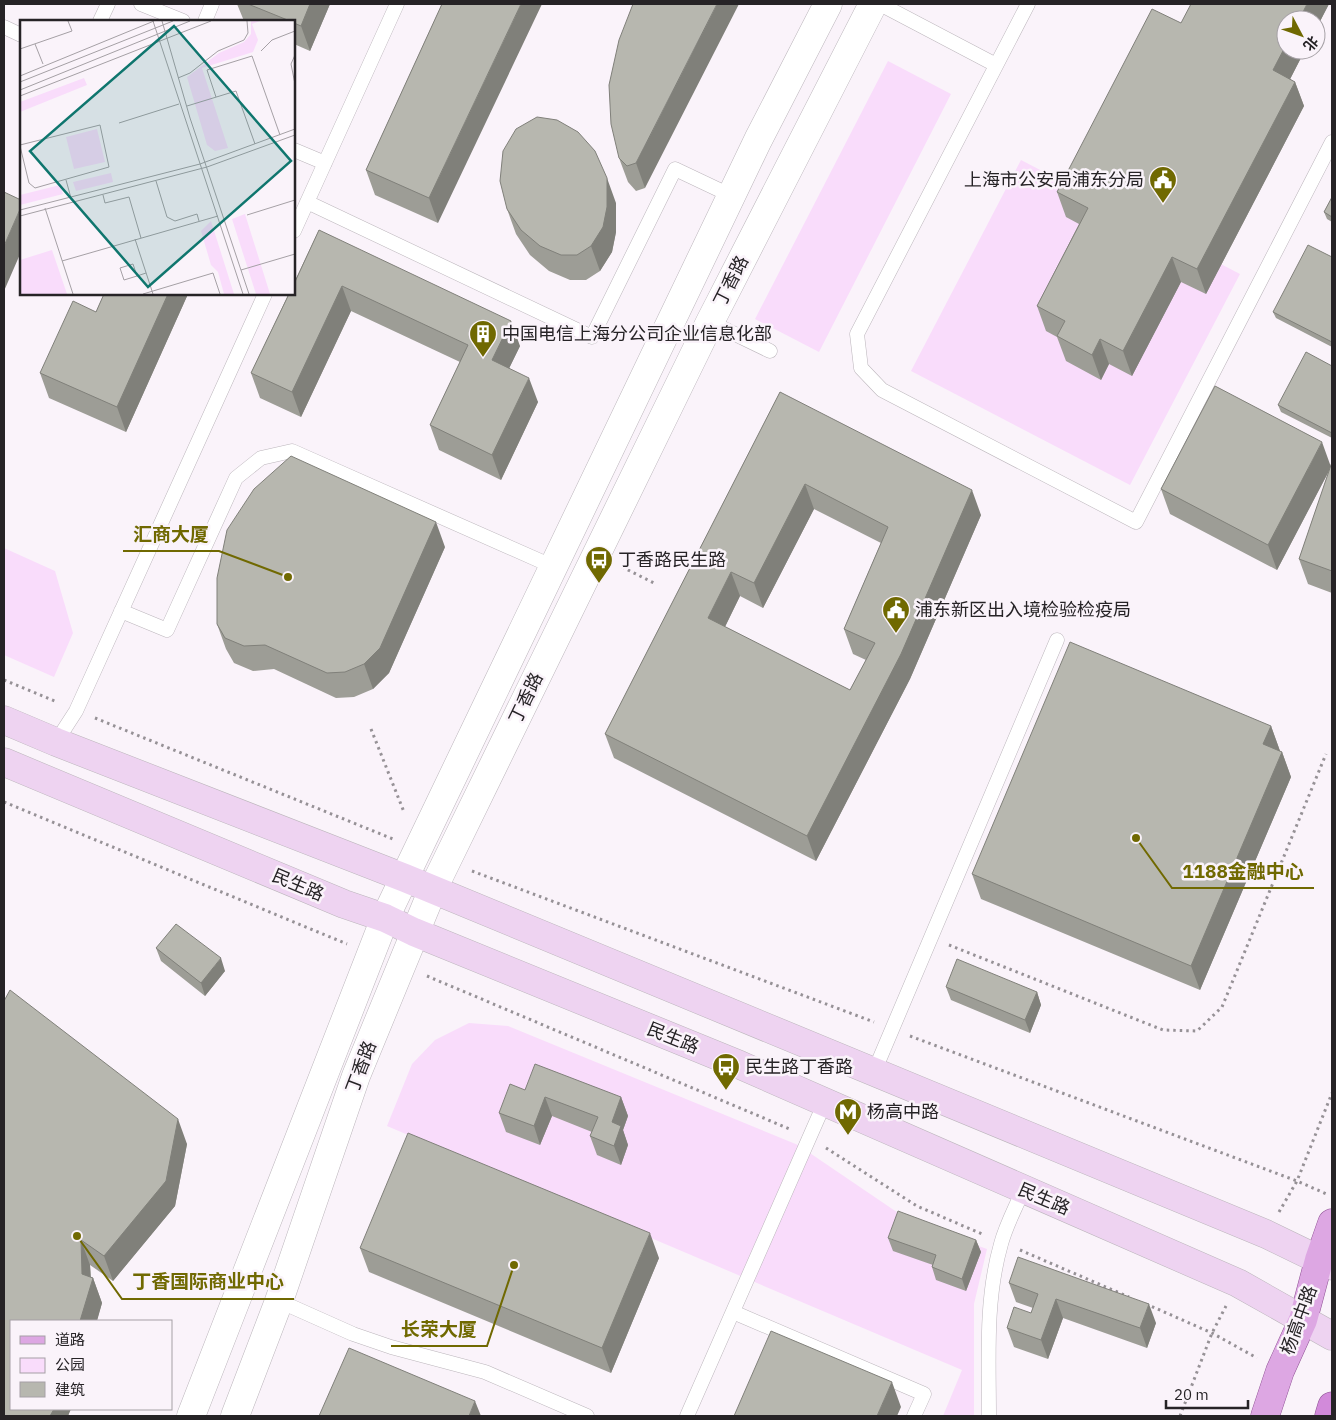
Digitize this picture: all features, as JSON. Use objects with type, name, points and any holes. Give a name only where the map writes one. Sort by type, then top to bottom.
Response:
[{"type":"highway","points":[[1329,1416],[1332,1406]]},
{"type":"main road","points":[[4,720],[406,878],[1266,1234],[1326,1263]]},
{"type":"main road","name":"民生路","points":[[4,762],[344,904],[385,918],[414,932],[730,1061],[825,1102],[1238,1283],[1332,1336]]},
{"type":"main road","name":"杨高中路","points":[[1265,1416],[1280,1371],[1326,1263],[1332,1223]]},
{"type":"street","name":"丁香路","points":[[191,1416],[385,918],[406,878],[758,140],[828,4]]},
{"type":"street","name":"丁香路","points":[[235,1416],[279,1302],[356,1076],[432,889],[710,322],[873,4]]},
{"type":"lane","points":[[100,20],[108,4]]},
{"type":"lane","points":[[141,4],[181,20]]},
{"type":"lane","points":[[205,20],[212,4]]},
{"type":"lane","points":[[295,229],[397,4]]},
{"type":"lane","points":[[880,4],[996,65]]},
{"type":"lane","points":[[1028,4],[856,334],[861,368],[882,390],[1136,522],[1332,142]]},
{"type":"lane","points":[[4,27],[20,34]]},
{"type":"lane","points":[[295,150],[325,163]]},
{"type":"lane","points":[[307,202],[592,337],[675,169],[732,196]]},
{"type":"lane","points":[[56,742],[76,711],[265,295]]},
{"type":"lane","points":[[710,322],[770,351]]},
{"type":"lane","points":[[121,611],[167,630],[236,478],[261,458],[292,451],[554,567]]},
{"type":"lane","points":[[874,1072],[1057,640]]},
{"type":"lane","points":[[687,1416],[825,1102]]},
{"type":"lane","points":[[989,1416],[988,1327],[992,1283],[1001,1242],[1023,1190]]},
{"type":"lane","points":[[279,1302],[353,1334],[391,1347],[485,1372],[587,1416]]},
{"type":"lane","points":[[733,1312],[924,1394],[914,1416]]},
{"type":"path","points":[[597,554],[654,583]]},
{"type":"path","points":[[4,680],[419,850]]},
{"type":"path","points":[[371,729],[419,850]]},
{"type":"path","points":[[930,938],[1163,1030],[1197,1031],[1222,1007],[1326,754]]},
{"type":"path","points":[[4,802],[372,954]]},
{"type":"path","points":[[446,862],[1297,1181],[1332,1196]]},
{"type":"path","points":[[401,965],[809,1138],[916,1206],[1129,1297]]},
{"type":"path","points":[[1266,1234],[1297,1181],[1332,1093]]},
{"type":"path","points":[[1180,1416],[1212,1332],[1238,1283]]},
{"type":"path","points":[[1138,1301],[1212,1332],[1280,1371]]},
{"type":"green space","points":[[888,61],[951,94],[819,352],[755,319]]},
{"type":"green space","points":[[1021,160],[1240,274],[1130,485],[911,371]]},
{"type":"green space","points":[[4,548],[55,571],[73,633],[54,677],[4,655]]},
{"type":"green space","points":[[469,1023],[508,1026],[798,1145],[910,1221],[987,1249],[974,1304],[974,1416],[943,1416],[962,1370],[387,1126],[412,1064],[435,1040]]},
{"type":"building","points":[[248,4],[310,4],[301,26],[295,23],[295,20],[288,20]]},
{"type":"building","points":[[442,4],[521,4],[429,198],[366,170]]},
{"type":"building","points":[[633,4],[717,4],[636,163],[627,166],[619,158],[611,124],[609,85],[619,40]]},
{"type":"building","name":"上海市公安局浦东分局","points":[[1191,4],[1307,4],[1304,10],[1276,10],[1276,60],[1278,60],[1273,70],[1295,82],[1197,269],[1172,257],[1123,351],[1100,339],[1092,355],[1057,336],[1065,321],[1037,306],[1088,208],[1057,192],[1152,9],[1181,23]]},
{"type":"building","points":[[537,117],[557,120],[578,132],[595,151],[607,178],[607,207],[603,227],[591,246],[577,255],[561,255],[540,246],[521,230],[507,209],[500,181],[503,151],[516,129]]},
{"type":"building","points":[[4,192],[20,200],[20,209],[4,246]]},
{"type":"building","points":[[1332,197],[1332,217],[1324,212]]},
{"type":"building","points":[[319,230],[511,321],[492,360],[529,378],[492,455],[430,425],[468,345],[342,286],[292,392],[251,373],[289,295],[295,295],[295,282]]},
{"type":"building","points":[[1308,245],[1332,257],[1332,342],[1273,312]]},
{"type":"building","points":[[104,295],[168,295],[117,407],[40,373],[73,301],[96,312]]},
{"type":"building","points":[[1306,352],[1332,366],[1332,433],[1278,405]]},
{"type":"building","points":[[1215,386],[1322,442],[1268,545],[1161,489]]},
{"type":"building","name":"浦东新区出入境检验检疫局","points":[[780,392],[972,490],[901,654],[807,836],[605,734]],"holes":[[[805,484],[888,527],[844,629],[875,643],[850,690],[708,618],[731,572],[754,583]]]},
{"type":"building","points":[[291,456],[436,522],[380,648],[364,664],[345,672],[327,673],[265,645],[244,646],[225,638],[217,624],[217,578],[227,530],[254,489]]},
{"type":"building","points":[[1332,462],[1332,571],[1299,559]]},
{"type":"building","points":[[1070,642],[1271,726],[1263,744],[1282,752],[1191,966],[972,874]]},
{"type":"building","points":[[176,924],[221,958],[201,983],[156,948]]},
{"type":"building","points":[[957,959],[1037,992],[1025,1020],[946,987]]},
{"type":"building","points":[[10,990],[178,1119],[166,1181],[104,1256],[81,1240],[82,1274],[93,1278],[80,1320],[10,1320],[10,1410],[53,1410],[50,1416],[4,1416],[4,1001]]},
{"type":"building","points":[[535,1064],[621,1097],[612,1122],[621,1126],[614,1146],[590,1136],[598,1117],[545,1097],[534,1126],[499,1113],[510,1084],[525,1090]]},
{"type":"building","points":[[408,1133],[650,1233],[602,1348],[360,1248]]},
{"type":"building","points":[[898,1211],[976,1240],[962,1279],[932,1267],[936,1255],[888,1238]]},
{"type":"building","points":[[1018,1257],[1149,1304],[1140,1328],[1056,1299],[1041,1340],[1007,1328],[1014,1307],[1031,1313],[1038,1294],[1009,1283]]},
{"type":"building","points":[[771,1331],[892,1382],[877,1416],[734,1416]]},
{"type":"building","points":[[349,1348],[475,1401],[469,1416],[319,1416]]},
{"type":"place","name":"上海市公安局浦东分局","points":[[1163,204]]},
{"type":"place","name":"中国电信上海分公司企业信息化部","points":[[483,358]]},
{"type":"place","name":"汇商大厦","points":[[288,577]]},
{"type":"place","name":"丁香路民生路","points":[[599,584]]},
{"type":"place","name":"浦东新区出入境检验检疫局","points":[[896,634]]},
{"type":"place","name":"1188金融中心","points":[[1136,838]]},
{"type":"place","name":"民生路丁香路","points":[[726,1091]]},
{"type":"place","name":"杨高中路","points":[[848,1136]]},
{"type":"place","name":"丁香国际商业中心","points":[[77,1236]]},
{"type":"place","name":"长荣大厦","points":[[514,1265]]}]
